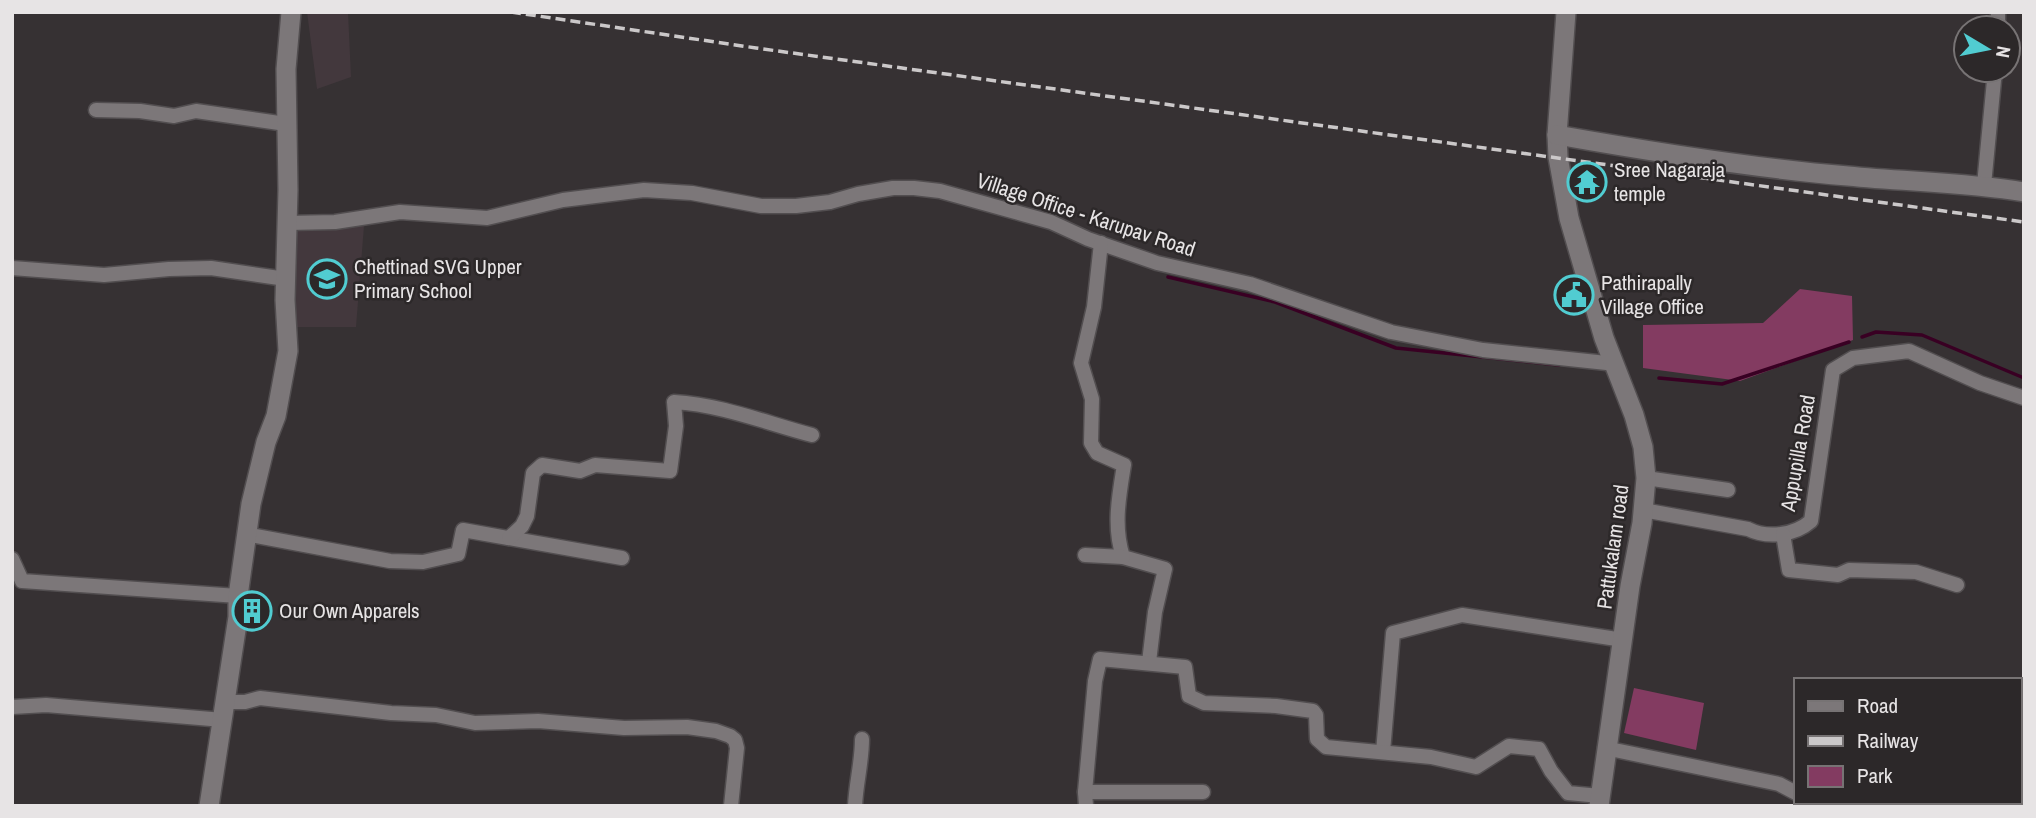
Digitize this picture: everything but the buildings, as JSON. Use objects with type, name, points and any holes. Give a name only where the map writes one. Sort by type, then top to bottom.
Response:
[{"type":"street","points":[[209,806],[238,617],[245,534],[266,442],[276,416],[288,351],[286,69],[292,12]]},
{"type":"street","name":"Pattukalam road","points":[[1566,12],[1557,135],[1569,218],[1604,338],[1634,415],[1643,447],[1646,478],[1599,801]]},
{"type":"street","points":[[1984,185],[1994,84]]},
{"type":"street","points":[[96,110],[139,111],[174,116],[196,111],[286,124]]},
{"type":"street","points":[[1557,135],[1724,162],[1848,177],[1984,185],[2024,192]]},
{"type":"street","name":"Village Office - Karupav Road","points":[[288,223],[334,222],[400,212],[487,218],[563,200],[644,190],[692,193],[761,206],[796,206],[830,202],[881,190],[914,188],[940,191],[1051,222],[1157,263],[1275,292],[1391,332],[1483,350],[1616,364]]},
{"type":"street","points":[[1101,243],[1094,307],[1081,363],[1092,399],[1091,443],[1097,453],[1124,465],[1116,517],[1123,557]]},
{"type":"street","points":[[12,268],[104,275],[211,268],[286,279]]},
{"type":"street","name":"Appupilla Road","points":[[1643,510],[1748,529],[1756,533],[1783,534],[1804,527],[1811,521],[1833,370],[1853,358],[1909,351],[1980,383],[2024,398]]},
{"type":"street","points":[[509,538],[523,526],[533,473],[542,465],[579,471],[595,465],[670,471],[676,426],[674,402],[694,403],[754,416],[812,435]]},
{"type":"street","points":[[1646,478],[1728,490]]},
{"type":"street","points":[[245,534],[351,556],[423,562],[458,554],[463,530],[622,558]]},
{"type":"street","points":[[1783,534],[1789,570],[1838,575],[1849,570],[1916,572],[1957,584]]},
{"type":"street","points":[[1085,555],[1123,557],[1165,569],[1155,612],[1149,662]]},
{"type":"street","points":[[12,559],[22,581],[238,596]]},
{"type":"street","points":[[1383,752],[1392,632],[1462,615],[1623,640]]},
{"type":"street","points":[[1203,792],[1086,799],[1095,681],[1100,659],[1185,667],[1187,692],[1191,699],[1204,703],[1276,706],[1313,711],[1317,715],[1317,739],[1326,747],[1431,757],[1476,767],[1509,746],[1539,749],[1568,793],[1599,801]]},
{"type":"street","points":[[12,707],[46,705],[225,711],[260,698],[391,713],[436,715],[475,723],[538,721],[624,728],[687,727],[716,731],[735,740],[737,748],[731,806]]},
{"type":"street","points":[[855,806],[862,739]]},
{"type":"street","points":[[1605,748],[1779,784],[1794,792]]},
{"type":"shaded area","points":[[307,12],[348,12],[351,77],[317,89]]},
{"type":"shaded area","name":"Chettinad SVG Upper Primary School","points":[[364,226],[356,327],[293,327],[296,230]]},
{"type":"green space","points":[[1800,289],[1852,296],[1853,340],[1740,381],[1643,368],[1643,325],[1763,323]]},
{"type":"green space","points":[[1634,688],[1704,703],[1696,750],[1624,733]]},
{"type":"waterway","points":[[1168,277],[1275,302],[1396,348],[1559,365]]},
{"type":"waterway","points":[[1862,337],[1876,332],[1922,335],[2024,378]]},
{"type":"waterway","points":[[1659,378],[1722,384],[1849,342]]},
{"type":"railway","points":[[511,12],[2024,222]]},
{"type":"place","name":"Sree Nagaraja temple","points":[[1587,182]]},
{"type":"place","name":"Chettinad SVG Upper Primary School","points":[[327,279]]},
{"type":"place","name":"Pathirapally Village Office","points":[[1574,295]]},
{"type":"place","name":"Our Own Apparels","points":[[252,611]]}]
